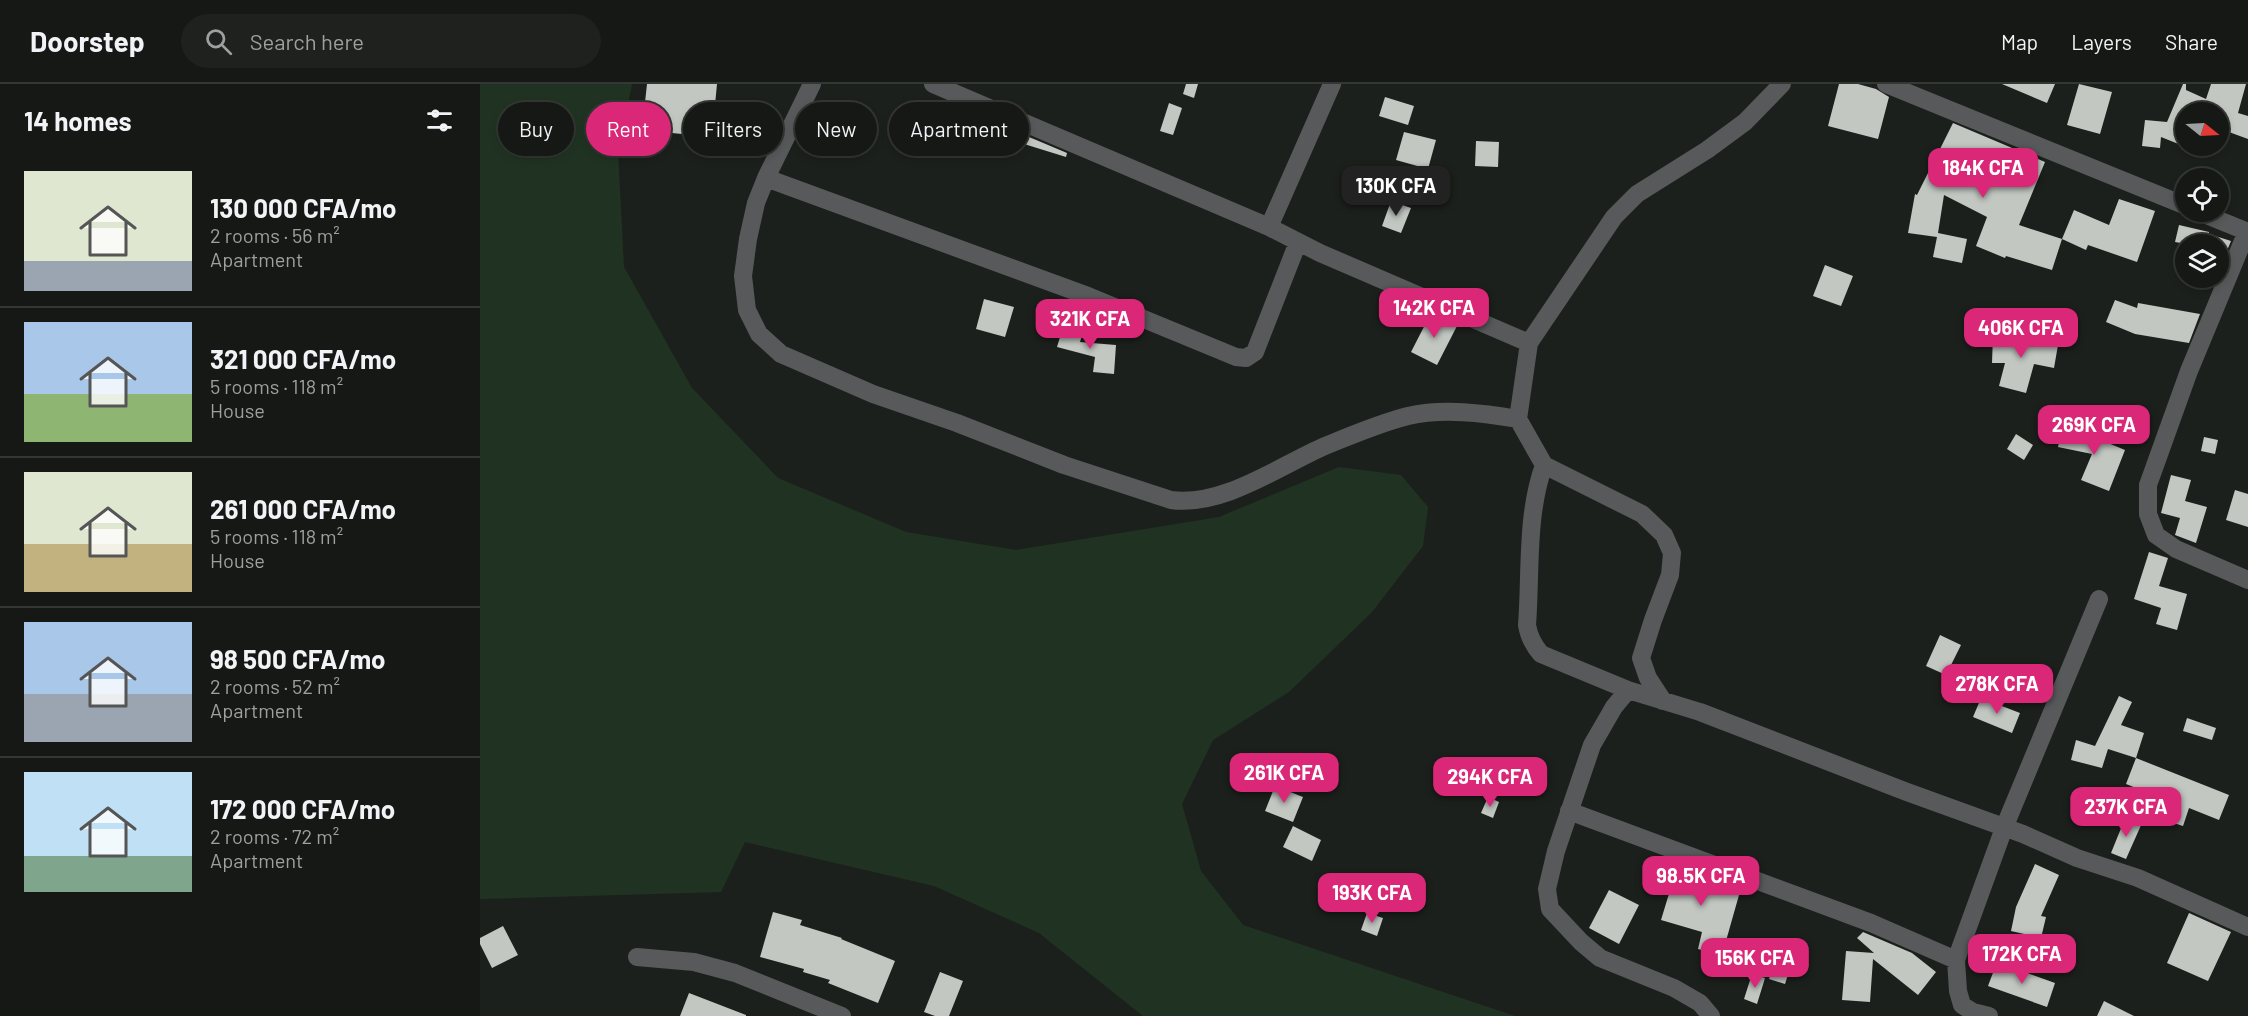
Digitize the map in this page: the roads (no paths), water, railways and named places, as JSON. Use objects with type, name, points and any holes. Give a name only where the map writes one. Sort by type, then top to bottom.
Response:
[{"type":"street","points":[[812,84],[756,203],[743,276],[747,310],[759,334],[781,354],[873,394],[957,423],[1064,465],[1171,500],[1188,502],[1208,498],[1253,481],[1324,446],[1409,416],[1459,412],[1518,419]]},
{"type":"street","points":[[933,84],[1269,227],[1298,242],[1529,343]]},
{"type":"street","points":[[1269,227],[1332,84]]},
{"type":"street","points":[[1663,701],[1648,678],[1641,658],[1670,575],[1672,553],[1664,535],[1642,514],[1544,465],[1518,419],[1529,343],[1614,218],[1637,194],[1707,150],[1744,122],[1782,84]]},
{"type":"street","points":[[1886,84],[2175,202]]},
{"type":"street","points":[[766,178],[1088,296],[1236,357],[1246,358],[1255,352],[1298,242]]},
{"type":"street","points":[[2224,222],[2248,232]]},
{"type":"street","points":[[2248,238],[2243,241],[2189,371],[2148,485],[2148,514],[2156,535],[2176,549],[2248,580]]},
{"type":"street","points":[[1544,465],[1536,487],[1532,520],[1527,625],[1534,646],[1542,654],[1628,690],[1700,712],[2077,858],[2138,878],[2248,927]]},
{"type":"street","points":[[1989,1016],[1973,1012],[1962,1005],[1958,991],[1956,960],[2004,828],[2099,599]]},
{"type":"street","points":[[1628,690],[1614,707],[1592,745],[1569,811],[1547,889],[1550,909],[1581,942],[1600,958],[1674,988],[1700,1003],[1712,1016]]},
{"type":"street","points":[[1569,811],[1870,923],[1956,960]]},
{"type":"street","points":[[637,957],[694,962],[735,973],[842,1016]]}]
